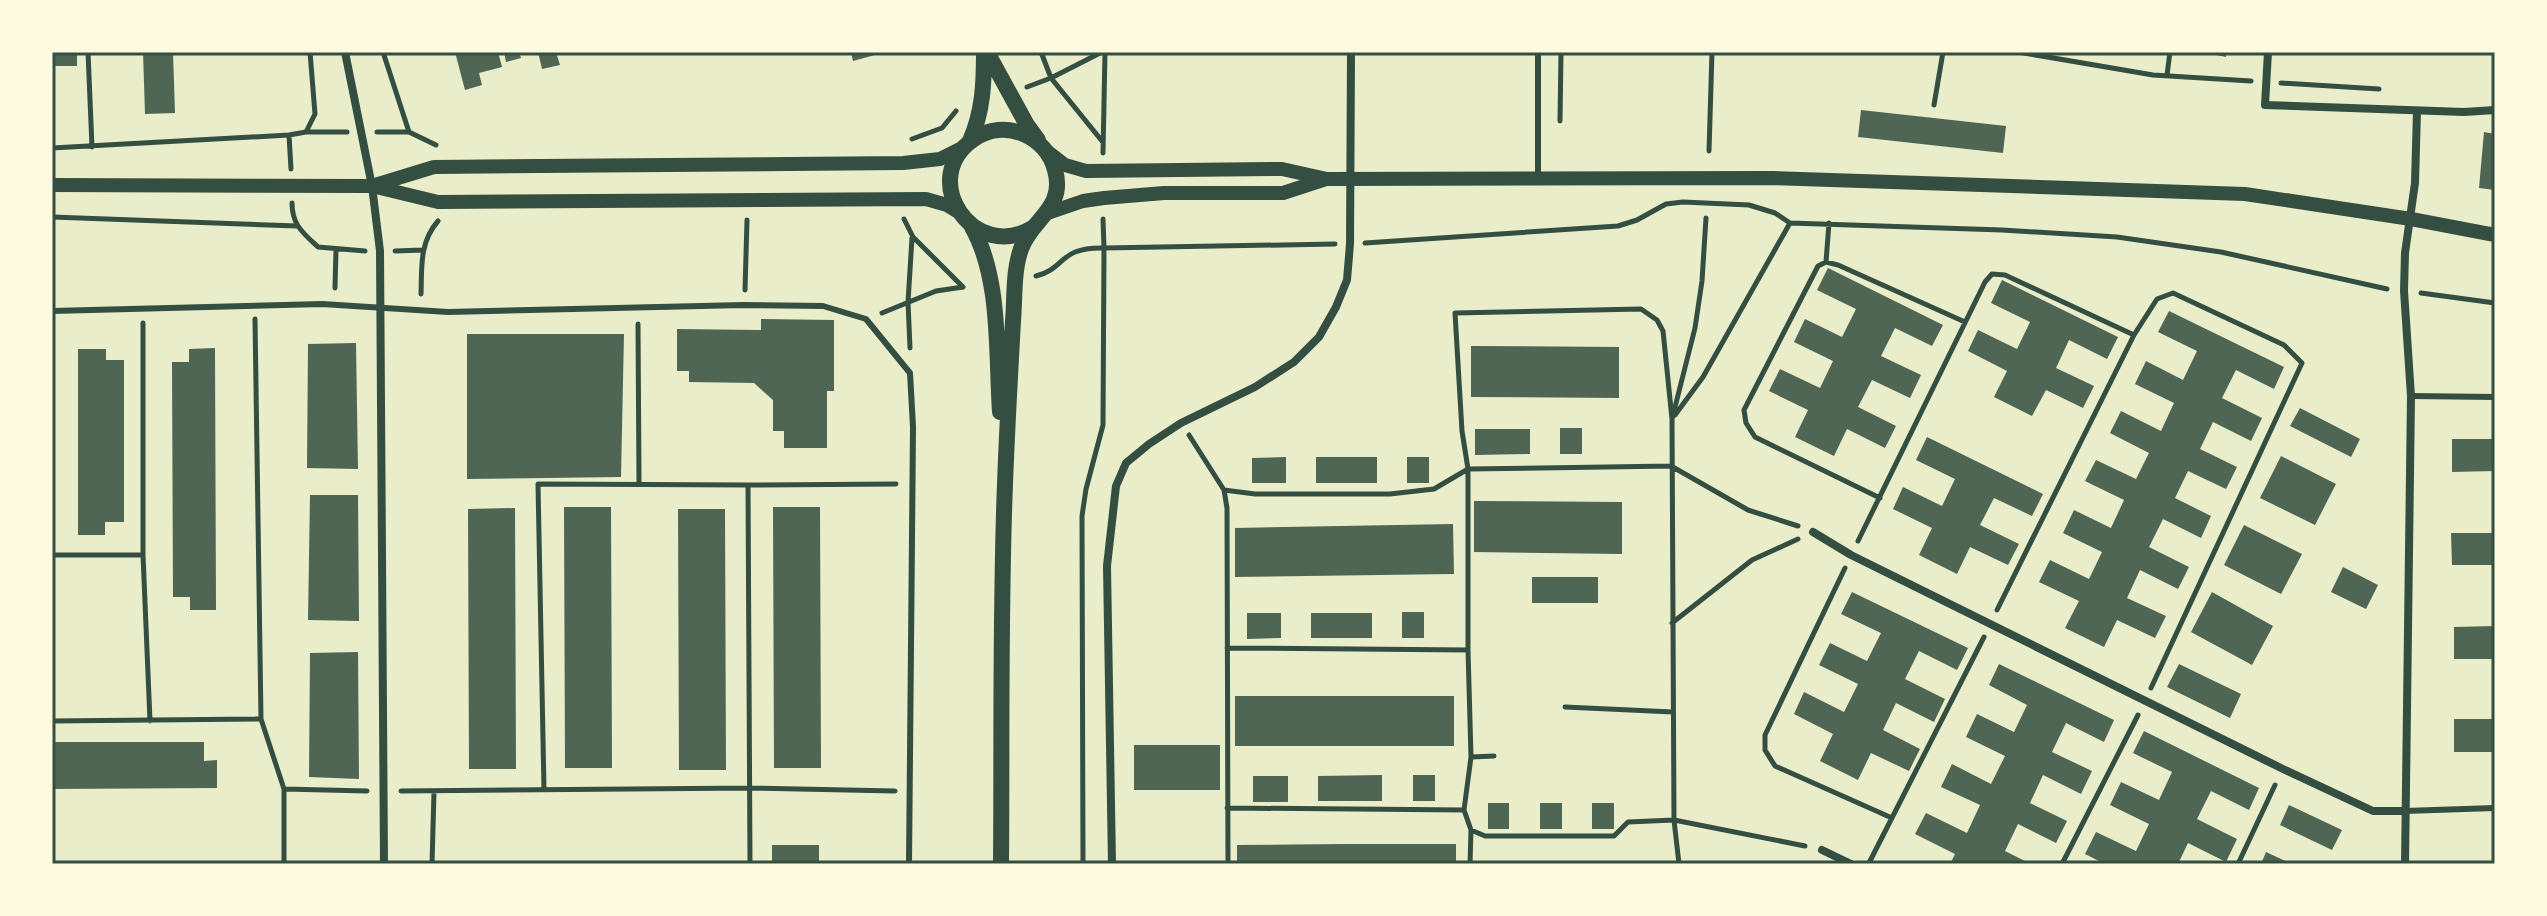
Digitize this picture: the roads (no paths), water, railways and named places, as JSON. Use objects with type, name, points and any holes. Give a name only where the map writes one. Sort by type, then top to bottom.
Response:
[{"type":"main road","points":[[985,52],[984,97],[980,118],[950,178],[952,196],[985,255],[991,284],[1004,486]]},
{"type":"main road","points":[[985,52],[1027,125],[1046,150],[1057,181],[1055,197],[1048,213],[1021,247],[1017,262],[1004,486],[1001,864]]},
{"type":"main road","points":[[967,144],[987,132],[1005,129],[1022,132],[1046,150]]},
{"type":"main road","points":[[965,219],[982,232],[1002,236],[1021,234],[1034,227]]},
{"type":"street","points":[[345,52],[372,186],[380,251],[384,864]]},
{"type":"street","points":[[1112,864],[1107,566],[1116,486],[1126,463],[1149,444],[1181,423],[1255,387],[1294,362],[1319,337],[1336,307],[1347,280],[1350,244],[1351,52]]},
{"type":"street","points":[[2268,52],[2265,105],[2417,111],[2495,110]]},
{"type":"street","points":[[2405,864],[2411,396],[2404,291],[2405,253],[2415,183],[2417,111]]},
{"type":"street","points":[[372,186],[434,167],[903,163],[940,159],[967,144]]},
{"type":"street","points":[[1046,150],[1065,165],[1086,171],[1282,169],[1327,179],[1786,178],[2245,194],[2495,235]]},
{"type":"street","points":[[1048,213],[1083,201],[1104,198],[1164,193],[1283,193],[1327,179]]},
{"type":"street","points":[[52,185],[372,186],[438,202],[936,201],[965,219]]},
{"type":"street","points":[[1813,532],[1851,555],[2283,769],[2373,811],[2404,811]]},
{"type":"street","points":[[1822,850],[1851,864]]},
{"type":"lane","points":[[1538,52],[1538,178]]},
{"type":"lane","points":[[52,311],[334,305],[421,311],[744,305],[823,306],[866,319],[910,373],[909,864]]},
{"type":"lane","points":[[2411,396],[2495,397]]},
{"type":"lane","points":[[2404,811],[2495,808]]}]
